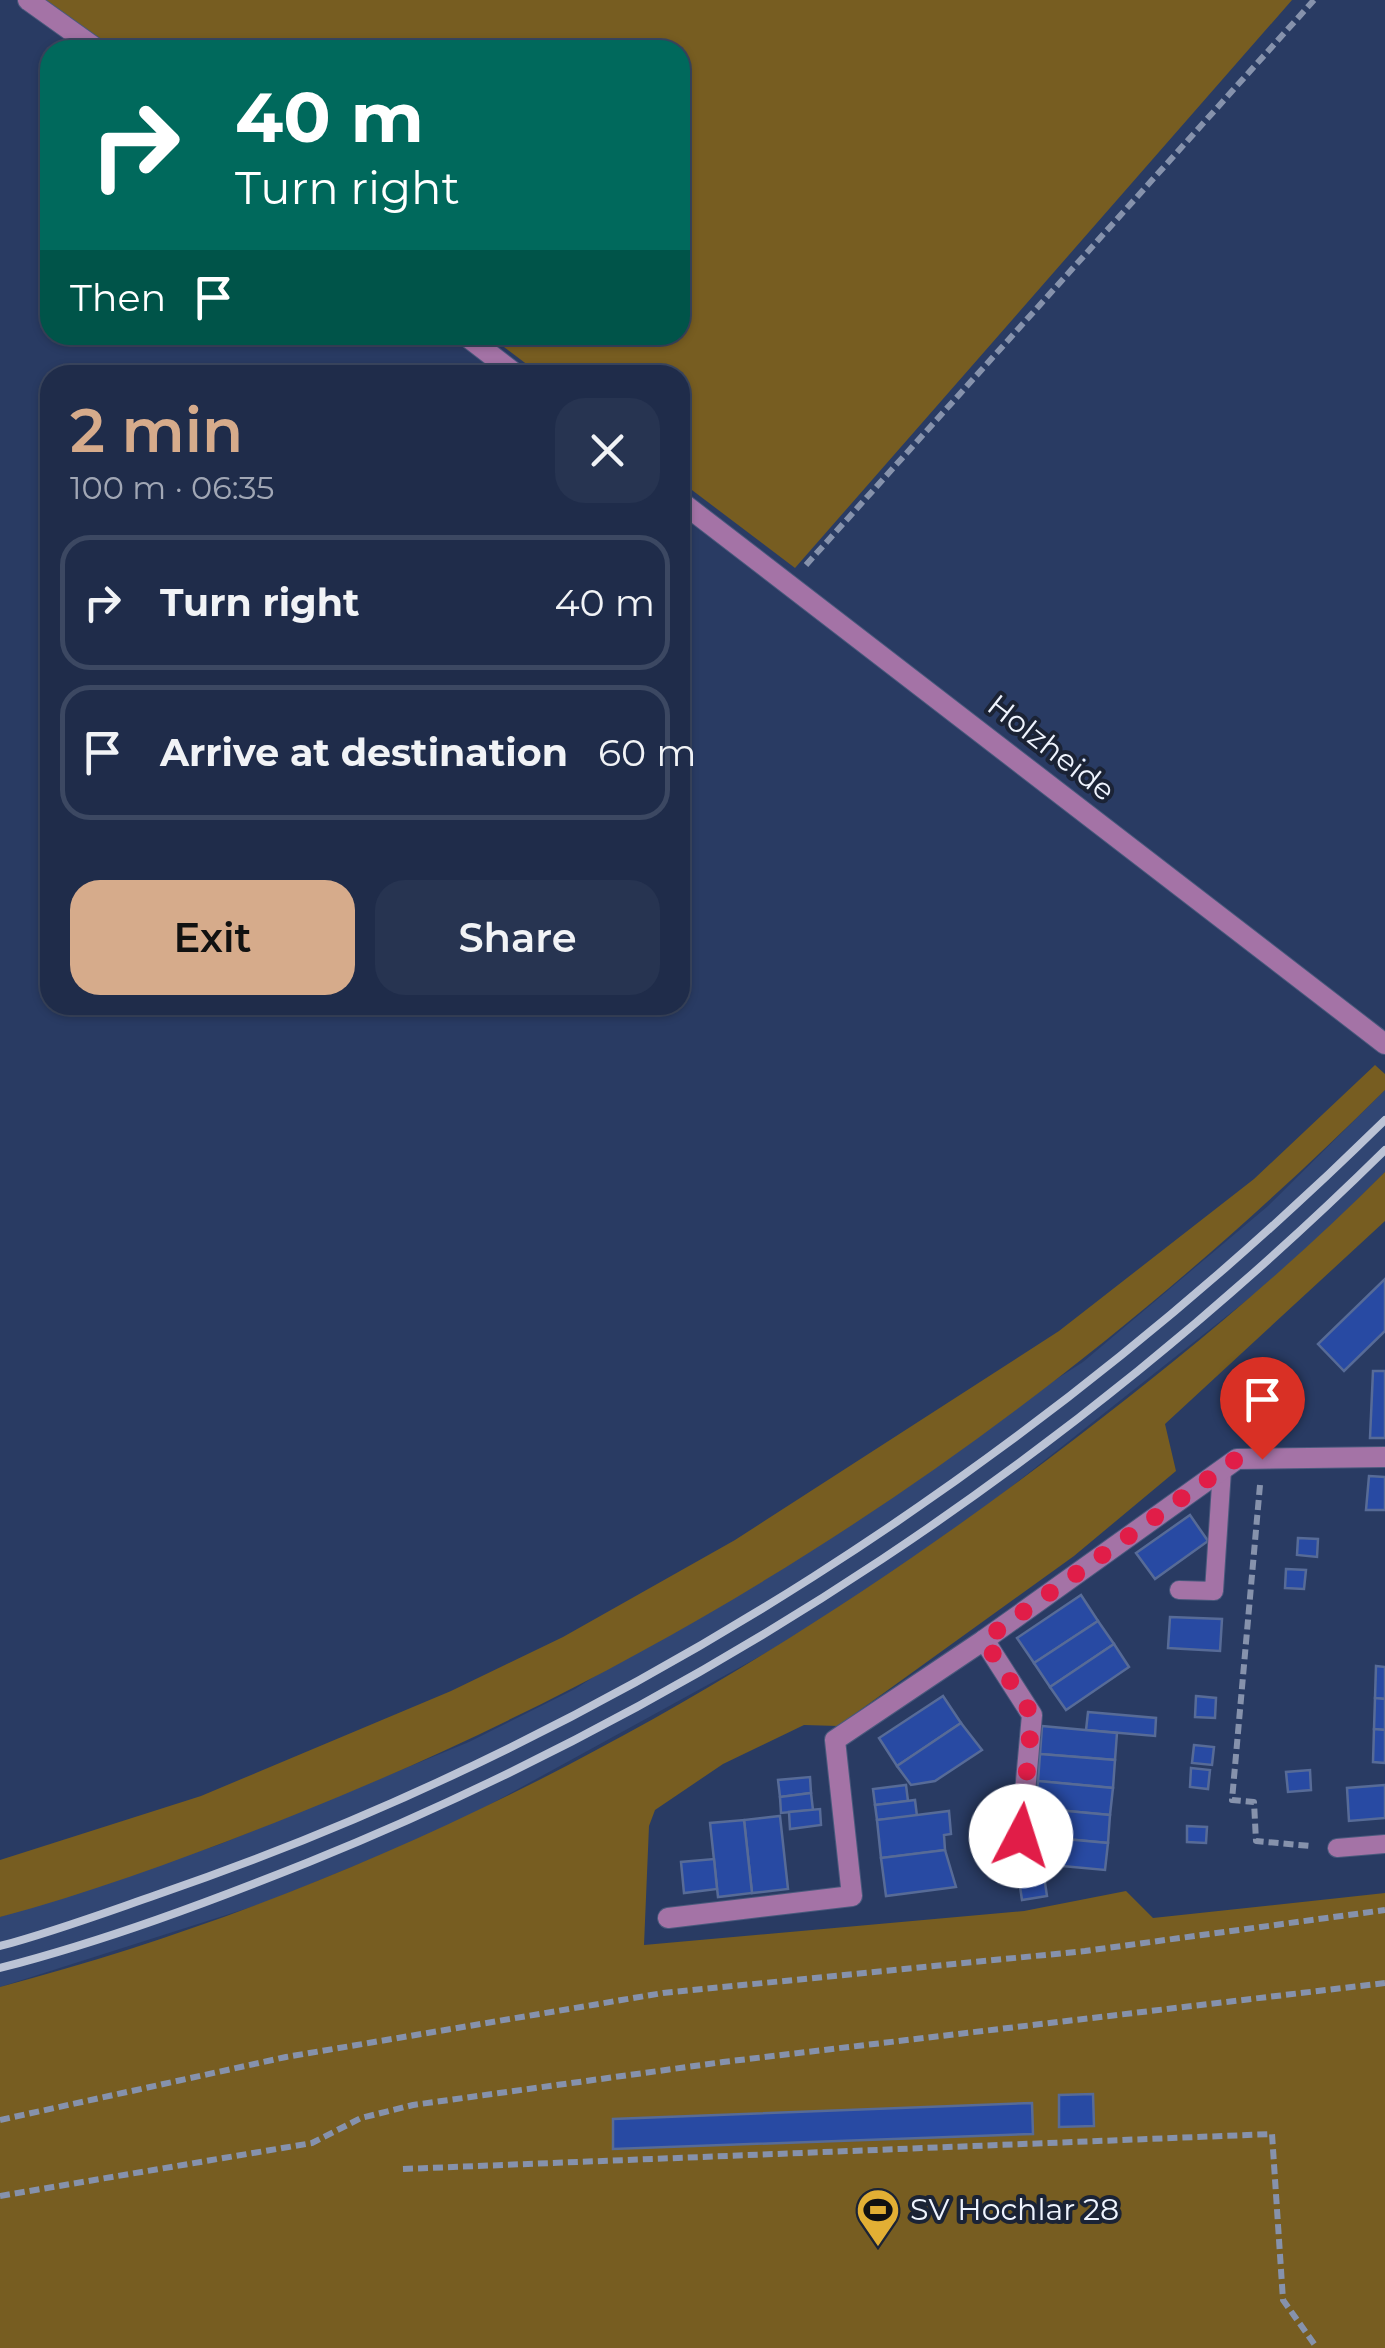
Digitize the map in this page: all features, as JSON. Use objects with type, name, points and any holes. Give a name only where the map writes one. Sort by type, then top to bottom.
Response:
[{"type":"street","points":[[28,0],[84,40]]},
{"type":"street","points":[[478,345],[504,365]]},
{"type":"street","name":"Holzheide","points":[[690,509],[1385,1044]]},
{"type":"street","points":[[668,1918],[852,1896],[835,1740],[984,1640],[1236,1459],[1385,1457]]},
{"type":"street","points":[[984,1640],[1032,1715],[1021,1836]]},
{"type":"lane","points":[[1179,1590],[1214,1591],[1222,1470]]},
{"type":"lane","points":[[1337,1848],[1385,1844]]},
{"type":"path","points":[[788,584],[1314,0]]},
{"type":"path","points":[[1262,1459],[1232,1800],[1254,1802],[1256,1841],[1337,1848]]},
{"type":"path","points":[[0,2120],[286,2058],[662,1994],[1085,1951],[1385,1910]]},
{"type":"path","points":[[0,2196],[312,2143],[361,2118],[414,2105],[722,2062],[1385,1982]]},
{"type":"path","points":[[403,2169],[1272,2134],[1283,2300],[1316,2348]]},
{"type":"shaded area","points":[[44,0],[1292,0],[795,568],[690,489],[690,365],[528,365],[501,345],[690,345],[690,40],[102,40]]},
{"type":"shaded area","points":[[1375,1065],[1385,1074],[1385,1090],[1263,1206],[1138,1314],[1009,1415],[877,1509],[739,1596],[597,1676],[448,1749],[222,1843],[112,1883],[0,1917],[0,1860],[201,1796],[451,1691],[563,1637],[735,1540],[1059,1331],[1254,1179]]},
{"type":"shaded area","points":[[1385,1090],[1385,1172],[1295,1262],[958,1529],[793,1638],[447,1828],[264,1903],[0,1987],[0,1917],[218,1845],[469,1742],[575,1689],[1083,1362],[1268,1206]]},
{"type":"shaded area","points":[[1385,1172],[1385,1221],[1165,1424],[1176,1471],[1074,1556],[838,1726],[804,1725],[723,1764],[655,1810],[649,1826],[644,1945],[1024,1911],[1126,1891],[1153,1918],[1385,1893],[1385,2348],[0,2348],[0,1987],[146,1944],[289,1892],[429,1833],[565,1766],[698,1693],[828,1614],[954,1529],[1076,1438],[1235,1310]]},
{"type":"building","points":[[1385,1279],[1385,1331],[1344,1371],[1318,1344]]},
{"type":"building","points":[[1373,1371],[1385,1371],[1385,1438],[1370,1438]]},
{"type":"building","points":[[1369,1476],[1385,1477],[1385,1510],[1366,1510]]},
{"type":"building","points":[[1190,1515],[1208,1541],[1155,1579],[1136,1553]]},
{"type":"building","points":[[1298,1538],[1318,1539],[1317,1557],[1297,1555]]},
{"type":"building","points":[[1286,1569],[1306,1570],[1304,1589],[1285,1588]]},
{"type":"building","points":[[1081,1595],[1098,1621],[1034,1663],[1017,1638]]},
{"type":"building","points":[[1170,1617],[1222,1619],[1220,1651],[1168,1648]]},
{"type":"building","points":[[1098,1621],[1114,1644],[1050,1687],[1034,1663]]},
{"type":"building","points":[[1114,1644],[1129,1667],[1066,1710],[1050,1687]]},
{"type":"building","points":[[1376,1666],[1385,1667],[1385,1699],[1375,1698]]},
{"type":"building","points":[[943,1696],[961,1723],[897,1766],[879,1738]]},
{"type":"building","points":[[1196,1696],[1216,1698],[1215,1718],[1195,1717]]},
{"type":"building","points":[[1375,1698],[1385,1699],[1385,1730],[1374,1729]]},
{"type":"building","points":[[1088,1712],[1156,1718],[1155,1736],[1086,1730]]},
{"type":"building","points":[[961,1723],[982,1750],[935,1781],[911,1785],[897,1766]]},
{"type":"building","points":[[1042,1726],[1117,1733],[1115,1760],[1040,1754]]},
{"type":"building","points":[[1374,1729],[1385,1730],[1385,1763],[1373,1762]]},
{"type":"building","points":[[1194,1745],[1214,1747],[1212,1765],[1192,1763]]},
{"type":"building","points":[[1040,1754],[1115,1760],[1113,1788],[1038,1781]]},
{"type":"building","points":[[1191,1768],[1210,1770],[1208,1789],[1190,1787]]},
{"type":"building","points":[[1310,1770],[1311,1790],[1288,1792],[1286,1772]]},
{"type":"building","points":[[810,1777],[811,1793],[780,1797],[778,1780]]},
{"type":"building","points":[[1038,1781],[1113,1788],[1110,1815],[1035,1808]]},
{"type":"building","points":[[906,1785],[908,1801],[875,1805],[873,1789]]},
{"type":"building","points":[[1385,1785],[1385,1818],[1349,1821],[1347,1788]]},
{"type":"building","points":[[811,1793],[813,1810],[781,1813],[780,1797]]},
{"type":"building","points":[[915,1800],[917,1816],[877,1820],[875,1805]]},
{"type":"building","points":[[1035,1808],[1110,1815],[1108,1843],[1032,1836]]},
{"type":"building","points":[[820,1809],[821,1825],[790,1829],[789,1812]]},
{"type":"building","points":[[949,1811],[951,1834],[944,1835],[945,1850],[881,1858],[877,1820]]},
{"type":"building","points":[[780,1816],[788,1889],[752,1893],[744,1820]]},
{"type":"building","points":[[744,1820],[752,1893],[718,1897],[710,1823]]},
{"type":"building","points":[[1187,1826],[1207,1827],[1206,1843],[1187,1842]]},
{"type":"building","points":[[1032,1836],[1108,1843],[1105,1870],[1030,1863]]},
{"type":"building","points":[[945,1850],[956,1887],[886,1896],[881,1858]]},
{"type":"building","points":[[714,1859],[717,1889],[684,1893],[681,1862]]},
{"type":"building","points":[[1044,1876],[1047,1896],[1022,1900],[1019,1880]]},
{"type":"building","points":[[1093,2094],[1094,2126],[1059,2127],[1059,2095]]},
{"type":"building","points":[[1032,2103],[1033,2134],[613,2149],[613,2119]]},
{"type":"railway","points":[[0,1946],[156,1895],[327,1830],[494,1755],[657,1671],[814,1576],[965,1474],[1111,1363],[1251,1245],[1385,1120]]},
{"type":"railway","points":[[0,1968],[156,1920],[309,1862],[458,1797],[604,1725],[745,1646],[882,1559],[1015,1466],[1143,1367],[1266,1261],[1385,1150]]},
{"type":"place","name":"SV Hochlar 28","points":[[878,2248]]},
{"type":"route","points":[[1021,1836],[1032,1715],[984,1640],[1236,1459],[1262,1459]]}]
